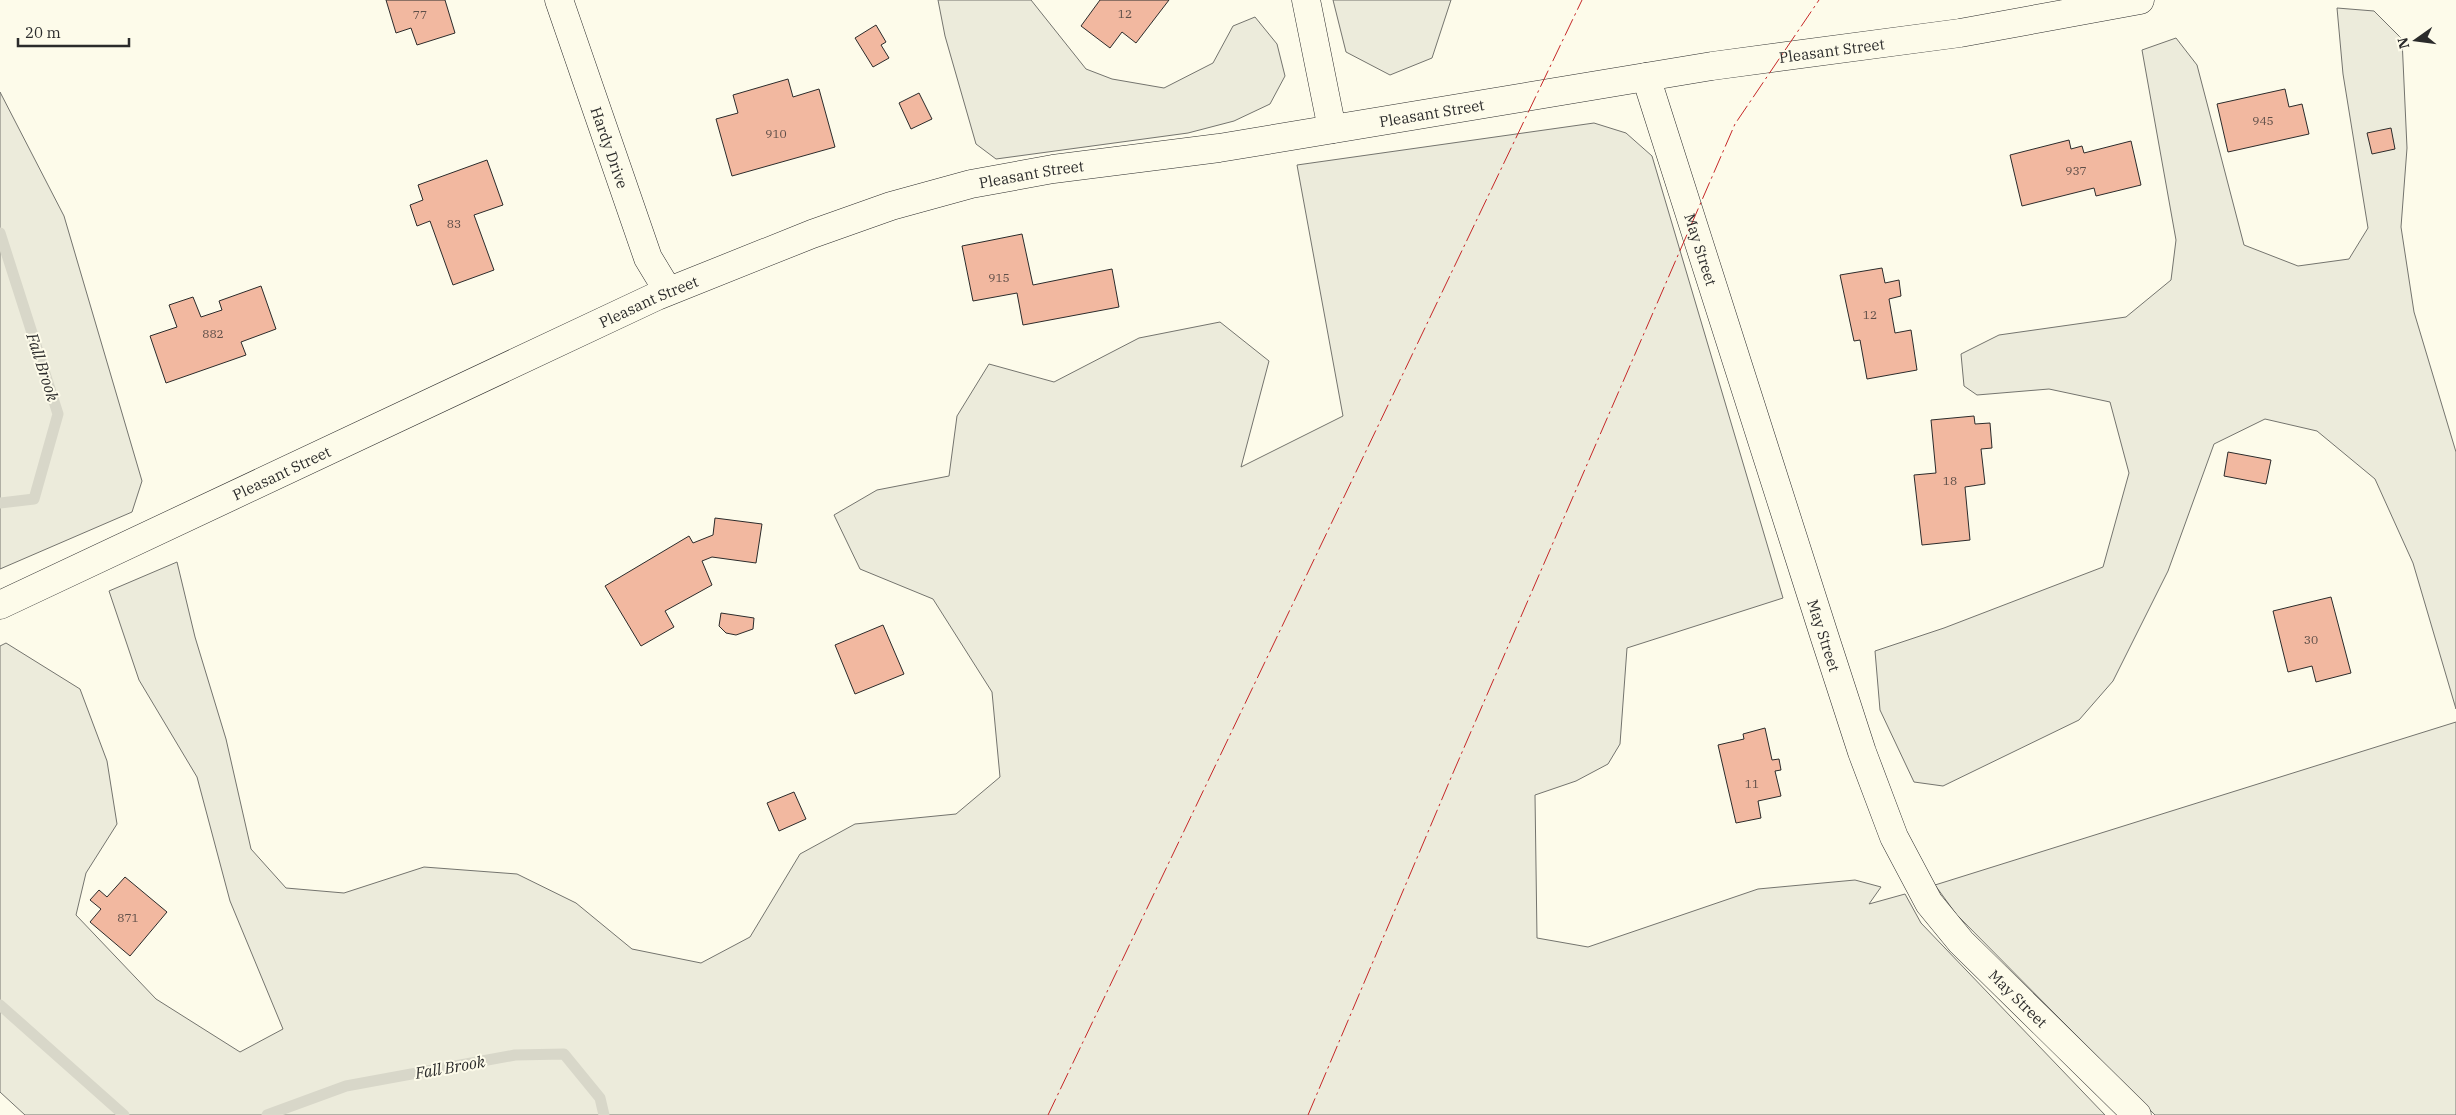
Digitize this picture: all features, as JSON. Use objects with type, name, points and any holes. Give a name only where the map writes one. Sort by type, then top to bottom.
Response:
[{"type":"street","name":"Hardy Drive","points":[[559,0],[648,258],[668,291]]},
{"type":"street","points":[[1306,0],[1332,129]]},
{"type":"street","name":"Pleasant Street","points":[[0,605],[668,291],[891,206],[971,184],[1053,169],[1219,148],[1646,77],[1960,33],[2140,0]]},
{"type":"street","name":"May Street","points":[[1646,77],[1856,734],[1894,837],[1929,903],[1961,942],[2137,1115]]},
{"type":"shaded area","points":[[938,0],[1031,0],[1086,69],[1112,79],[1164,88],[1213,63],[1233,26],[1255,17],[1277,44],[1285,76],[1270,104],[1234,121],[1188,133],[996,159],[976,144],[945,36]]},
{"type":"shaded area","points":[[1333,0],[1451,0],[1432,58],[1390,75],[1346,52]]},
{"type":"shaded area","points":[[2337,8],[2374,11],[2402,39],[2407,148],[2401,227],[2414,312],[2456,452],[2456,709],[2413,563],[2375,479],[2317,431],[2265,419],[2214,444],[2168,571],[2113,681],[2079,720],[1943,786],[1914,782],[1880,710],[1875,651],[1944,628],[2103,567],[2129,473],[2110,402],[2049,389],[1977,395],[1964,386],[1961,354],[1999,335],[2126,317],[2171,280],[2176,240],[2142,50],[2176,38],[2197,65],[2244,245],[2298,266],[2349,259],[2368,228],[2343,74]]},
{"type":"shaded area","points":[[0,92],[64,216],[142,481],[132,512],[0,569]]},
{"type":"shaded area","points":[[1594,123],[1626,133],[1652,156],[1783,598],[1627,648],[1620,744],[1608,764],[1576,781],[1535,795],[1537,938],[1588,947],[1758,889],[1855,880],[1881,887],[1869,904],[1905,894],[1921,923],[2105,1115],[25,1115],[0,1092],[0,646],[6,643],[80,689],[107,761],[117,824],[86,873],[76,915],[156,999],[240,1052],[283,1029],[230,901],[197,777],[139,680],[109,591],[177,562],[195,637],[226,739],[251,849],[286,888],[344,893],[424,867],[517,874],[576,903],[632,949],[701,963],[750,937],[800,854],[855,824],[956,814],[1000,777],[992,692],[933,599],[860,569],[834,515],[877,490],[949,476],[957,416],[989,364],[1054,382],[1139,338],[1220,322],[1269,361],[1241,467],[1343,416],[1297,165]]},
{"type":"shaded area","points":[[2456,722],[2456,1115],[2155,1115],[1956,914],[1935,885]]},
{"type":"building","points":[[386,0],[445,0],[455,33],[417,45],[411,28],[396,33]]},
{"type":"building","points":[[1100,0],[1169,0],[1136,43],[1122,32],[1110,48],[1081,26]]},
{"type":"building","points":[[876,25],[886,42],[881,45],[889,58],[873,67],[855,38]]},
{"type":"building","points":[[788,79],[793,97],[819,89],[835,147],[732,176],[716,119],[738,113],[733,95]]},
{"type":"building","points":[[2285,89],[2289,107],[2302,104],[2309,134],[2228,152],[2217,104]]},
{"type":"building","points":[[919,93],[932,119],[911,129],[899,103]]},
{"type":"building","points":[[2391,128],[2395,149],[2372,154],[2367,133]]},
{"type":"building","points":[[2069,140],[2071,149],[2082,146],[2084,153],[2131,141],[2141,185],[2096,196],[2094,188],[2022,206],[2010,155]]},
{"type":"building","points":[[487,160],[503,205],[474,215],[494,270],[453,285],[430,221],[417,226],[410,205],[423,200],[418,185]]},
{"type":"building","points":[[1022,234],[1033,285],[1112,269],[1119,307],[1023,325],[1017,293],[973,301],[962,246]]},
{"type":"building","points":[[1882,268],[1885,283],[1899,280],[1901,296],[1889,299],[1895,333],[1911,330],[1917,370],[1867,379],[1860,340],[1854,341],[1840,275]]},
{"type":"building","points":[[261,286],[276,329],[241,342],[246,355],[166,383],[150,336],[177,327],[169,305],[193,297],[201,317],[222,310],[219,301]]},
{"type":"building","points":[[1974,416],[1975,424],[1990,423],[1992,448],[1981,449],[1985,484],[1965,487],[1970,540],[1922,545],[1914,475],[1936,473],[1931,420]]},
{"type":"building","points":[[2228,452],[2271,460],[2266,484],[2224,476]]},
{"type":"building","points":[[715,518],[762,524],[756,563],[712,557],[702,561],[712,585],[665,611],[674,627],[641,646],[605,586],[689,536],[693,543],[713,535]]},
{"type":"building","points":[[2331,597],[2351,673],[2316,682],[2312,666],[2288,672],[2273,611]]},
{"type":"building","points":[[721,613],[754,618],[753,629],[736,635],[726,633],[719,626]]},
{"type":"building","points":[[883,625],[904,674],[855,694],[835,645]]},
{"type":"building","points":[[1765,728],[1772,760],[1779,759],[1781,770],[1775,771],[1781,796],[1758,801],[1761,818],[1736,823],[1718,745],[1744,739],[1743,734]]},
{"type":"building","points":[[794,792],[806,819],[779,831],[767,803]]},
{"type":"building","points":[[125,877],[167,912],[130,956],[90,922],[101,909],[90,900],[99,890],[107,897]]},
{"type":"waterway","name":"Fall Brook","points":[[0,233],[58,414],[34,499],[0,503]]},
{"type":"waterway","name":"Fall Brook","points":[[0,1005],[124,1115]]},
{"type":"waterway","name":"Fall Brook","points":[[267,1115],[346,1086],[515,1055],[564,1054],[600,1098],[604,1115]]},
{"type":"power","points":[[1048,1115],[1582,0]]},
{"type":"power","points":[[1308,1115],[1453,773],[1735,124],[1819,0]]}]
